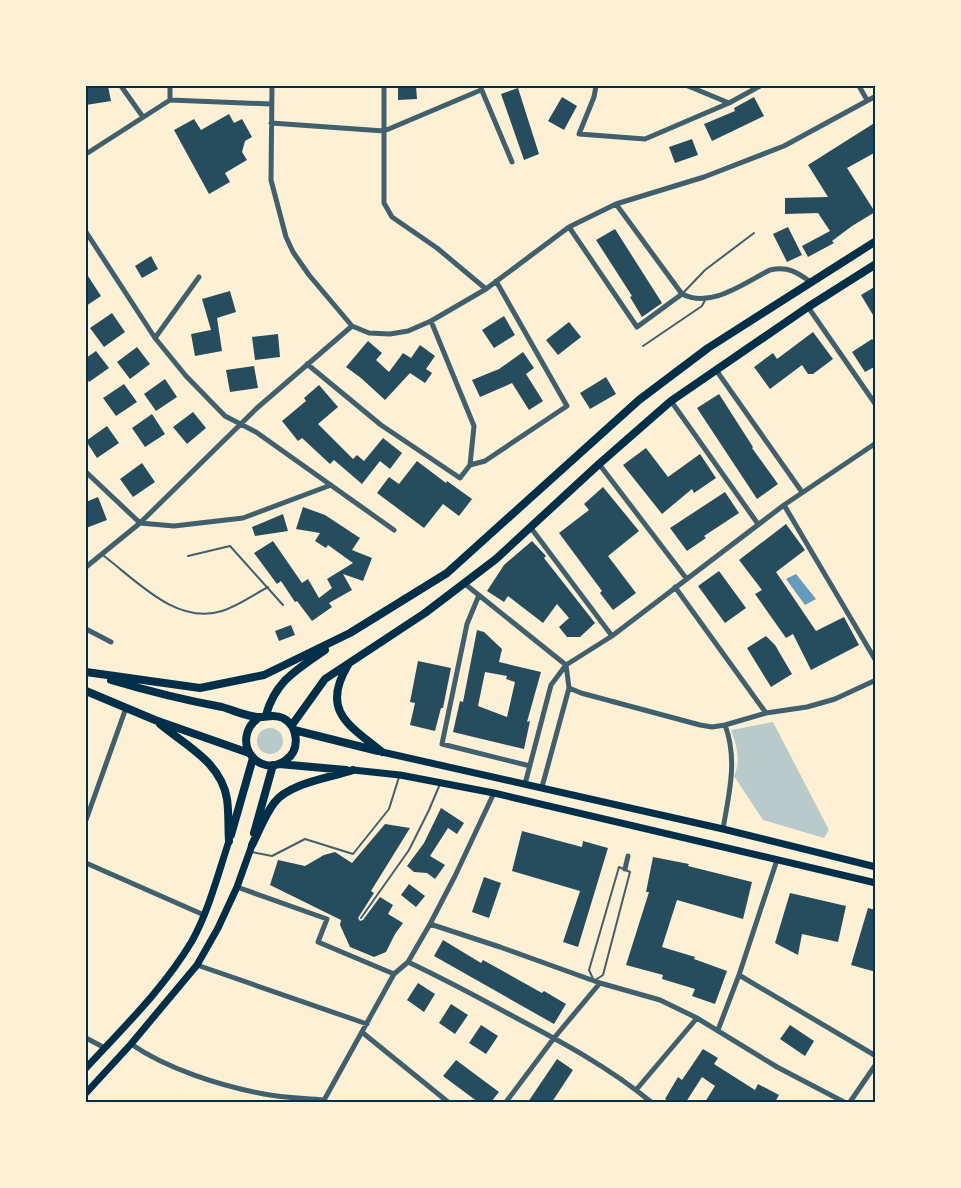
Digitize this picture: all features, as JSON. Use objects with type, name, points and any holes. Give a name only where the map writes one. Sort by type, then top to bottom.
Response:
[{"type":"highway","points":[[229,841],[251,756],[245,737],[248,730],[262,716],[278,686],[291,674],[350,633],[447,573],[639,400],[708,348],[876,241]]},
{"type":"highway","points":[[250,849],[258,815],[276,765],[292,754],[296,738],[293,727],[325,680],[465,584],[531,528],[671,401],[808,307],[876,264]]},
{"type":"highway","points":[[86,672],[200,688],[264,675],[350,633]]},
{"type":"highway","points":[[351,661],[341,676],[339,708],[349,726],[382,752]]},
{"type":"highway","points":[[86,672],[193,703],[283,718],[293,727],[382,752]]},
{"type":"highway","points":[[86,691],[251,756],[266,765],[353,770]]},
{"type":"highway","points":[[155,720],[208,762],[222,783],[227,798],[229,841]]},
{"type":"highway","points":[[250,849],[274,802],[283,794],[299,786],[353,770]]},
{"type":"main road","points":[[382,752],[723,829],[876,867]]},
{"type":"main road","points":[[353,770],[400,775],[494,793],[876,883]]},
{"type":"main road","points":[[86,1068],[176,966],[193,939],[204,915],[229,841]]},
{"type":"main road","points":[[86,1093],[131,1044],[197,965],[218,928],[237,887],[250,849]]},
{"type":"street","points":[[121,86],[142,117]]},
{"type":"street","points":[[170,86],[170,100]]},
{"type":"street","points":[[272,86],[271,180],[286,237],[293,252],[352,326],[369,333],[390,334],[408,331],[431,321],[486,289],[569,227],[616,204],[704,177],[784,146],[876,96]]},
{"type":"street","points":[[384,86],[384,203],[392,217],[437,248],[486,289]]},
{"type":"street","points":[[596,86],[579,134],[645,139],[729,103],[760,86]]},
{"type":"street","points":[[688,86],[729,103]]},
{"type":"street","points":[[858,86],[867,100]]},
{"type":"street","points":[[270,123],[384,131],[480,88],[512,162]]},
{"type":"street","points":[[86,154],[170,100],[271,104]]},
{"type":"street","points":[[616,204],[682,294],[692,298],[706,299],[778,268],[795,271],[812,283]]},
{"type":"street","points":[[569,227],[637,327],[682,294]]},
{"type":"street","points":[[86,232],[155,338],[186,376],[225,416],[256,432],[394,530]]},
{"type":"street","points":[[155,338],[199,277]]},
{"type":"street","points":[[470,465],[485,460],[567,406],[496,281]]},
{"type":"street","points":[[808,307],[876,405]]},
{"type":"street","points":[[307,364],[381,425],[460,478],[470,465],[474,426],[431,321]]},
{"type":"street","points":[[86,567],[140,523],[240,424],[352,326]]},
{"type":"street","points":[[717,370],[802,492]]},
{"type":"street","points":[[671,401],[758,524]]},
{"type":"street","points":[[525,784],[551,685],[566,665],[612,636],[758,524],[876,442]]},
{"type":"street","points":[[599,464],[687,579]]},
{"type":"street","points":[[86,472],[140,523],[174,526],[243,518],[331,485]]},
{"type":"street","points":[[784,505],[876,661]]},
{"type":"street","points":[[531,528],[612,636]]},
{"type":"street","points":[[465,584],[566,665],[569,688],[542,787]]},
{"type":"street","points":[[675,587],[766,713]]},
{"type":"street","points":[[479,595],[467,624],[442,744],[530,766]]},
{"type":"street","points":[[86,629],[111,642]]},
{"type":"street","points":[[569,688],[712,727],[766,713],[807,707],[876,680]]},
{"type":"street","points":[[86,820],[126,708]]},
{"type":"street","points":[[723,829],[733,765],[725,725]]},
{"type":"street","points":[[131,1044],[172,1068],[265,1094],[324,1101],[394,974],[408,962],[430,924],[494,793]]},
{"type":"street","points":[[625,869],[628,855]]},
{"type":"street","points":[[718,1030],[740,975],[777,860]]},
{"type":"street","points":[[86,863],[204,915]]},
{"type":"street","points":[[237,887],[327,919],[318,942],[394,974]]},
{"type":"street","points":[[430,924],[600,983],[660,1000],[697,1018],[769,1062],[844,1102]]},
{"type":"street","points":[[408,962],[465,988],[554,1038],[636,1090],[642,1099],[651,1102]]},
{"type":"street","points":[[197,965],[367,1024]]},
{"type":"street","points":[[740,975],[876,1056]]},
{"type":"street","points":[[506,1102],[554,1038],[600,983]]},
{"type":"street","points":[[636,1090],[697,1018]]},
{"type":"street","points":[[363,1033],[448,1102]]},
{"type":"street","points":[[86,1038],[105,1048]]},
{"type":"street","points":[[850,1102],[876,1064]]},
{"type":"lane","points":[[682,294],[705,270],[754,233]]},
{"type":"lane","points":[[643,346],[702,306],[706,299]]},
{"type":"lane","points":[[188,556],[230,546],[283,605]]},
{"type":"lane","points":[[102,554],[163,602],[187,612],[205,614],[224,611],[268,588]]},
{"type":"lane","points":[[250,849],[272,856],[305,839],[353,854],[389,809],[400,775]]},
{"type":"lane","points":[[361,918],[409,850],[441,782]]},
{"type":"lane","points":[[619,867],[630,872],[603,975],[594,981],[589,970],[619,867]]},
{"type":"shaded area","points":[[773,722],[829,830],[824,838],[763,820],[734,776],[737,753],[731,730]]},
{"type":"shaded area","points":[[270,728],[279,732],[283,741],[279,750],[270,754],[261,750],[257,741],[261,732]]},
{"type":"water","points":[[796,574],[816,599],[805,605],[786,579]]},
{"type":"building","points":[[86,86],[108,86],[111,101],[86,105]]},
{"type":"building","points":[[398,86],[416,86],[417,99],[398,100]]},
{"type":"building","points":[[518,88],[539,154],[524,160],[501,94]]},
{"type":"building","points":[[562,97],[577,106],[564,130],[548,121]]},
{"type":"building","points":[[754,97],[764,116],[712,141],[704,124],[735,111],[734,108]]},
{"type":"building","points":[[229,114],[234,123],[242,119],[252,137],[245,141],[242,152],[247,160],[225,173],[230,182],[209,194],[174,130],[194,119],[201,130]]},
{"type":"building","points":[[876,122],[876,152],[847,168],[875,212],[832,241],[834,243],[808,257],[802,246],[830,231],[818,213],[785,214],[785,198],[828,197],[808,165]]},
{"type":"building","points":[[692,139],[698,155],[675,163],[669,147]]},
{"type":"building","points":[[788,227],[802,255],[787,262],[773,234]]},
{"type":"building","points":[[615,229],[662,303],[642,317],[630,297],[632,296],[596,240]]},
{"type":"building","points":[[151,256],[158,269],[142,278],[135,266]]},
{"type":"building","points":[[86,273],[101,296],[86,306]]},
{"type":"building","points":[[876,286],[876,320],[861,295]]},
{"type":"building","points":[[230,291],[236,312],[217,318],[222,351],[195,356],[191,334],[211,330],[202,299]]},
{"type":"building","points":[[112,313],[125,332],[104,347],[90,328]]},
{"type":"building","points":[[504,316],[515,335],[494,348],[482,330]]},
{"type":"building","points":[[569,322],[581,337],[558,355],[546,340]]},
{"type":"building","points":[[813,332],[833,359],[813,374],[808,374],[802,365],[770,389],[754,367],[773,353],[777,359]]},
{"type":"building","points":[[278,334],[280,357],[255,360],[252,337]]},
{"type":"building","points":[[872,339],[876,344],[876,366],[865,372],[852,352]]},
{"type":"building","points":[[368,341],[382,353],[376,360],[389,372],[403,353],[411,358],[420,345],[435,356],[426,369],[432,373],[425,383],[410,373],[385,400],[346,367]]},
{"type":"building","points":[[137,347],[150,364],[130,379],[117,362]]},
{"type":"building","points":[[96,351],[109,368],[89,382],[86,377],[86,358]]},
{"type":"building","points":[[523,352],[534,368],[526,374],[543,401],[529,410],[512,383],[480,397],[472,380],[499,369]]},
{"type":"building","points":[[254,366],[258,388],[230,392],[226,370]]},
{"type":"building","points":[[606,377],[616,394],[590,409],[580,393]]},
{"type":"building","points":[[165,379],[177,397],[156,411],[144,394]]},
{"type":"building","points":[[124,384],[137,402],[116,416],[103,398]]},
{"type":"building","points":[[319,385],[338,407],[318,424],[353,459],[357,455],[364,461],[383,438],[402,453],[390,469],[380,461],[362,484],[334,460],[330,464],[302,438],[298,441],[282,421],[306,401],[304,398]]},
{"type":"building","points":[[719,394],[752,448],[778,484],[757,499],[697,408]]},
{"type":"building","points":[[193,412],[206,428],[187,444],[173,427]]},
{"type":"building","points":[[152,414],[165,434],[145,447],[132,428]]},
{"type":"building","points":[[107,426],[119,443],[97,458],[86,441]]},
{"type":"building","points":[[646,448],[668,477],[700,454],[716,478],[694,493],[692,489],[662,514],[623,465]]},
{"type":"building","points":[[417,461],[472,499],[459,516],[443,504],[424,528],[377,493],[389,477],[399,484]]},
{"type":"building","points":[[142,463],[155,482],[133,497],[120,479]]},
{"type":"building","points":[[603,487],[639,531],[608,556],[636,593],[613,610],[600,593],[602,591],[559,533],[589,510],[584,504]]},
{"type":"building","points":[[725,492],[739,513],[704,536],[706,538],[687,551],[670,528]]},
{"type":"building","points":[[98,497],[107,520],[86,528],[86,502]]},
{"type":"building","points":[[303,507],[325,515],[360,538],[352,550],[372,558],[363,581],[343,574],[352,590],[329,603],[332,607],[312,621],[281,581],[277,584],[254,553],[273,541],[302,583],[308,579],[319,598],[332,588],[327,579],[353,563],[328,545],[326,548],[315,541],[320,533],[296,529]]},
{"type":"building","points":[[283,514],[288,531],[255,536],[252,527]]},
{"type":"building","points":[[786,524],[805,550],[776,572],[816,631],[844,617],[859,645],[811,670],[793,634],[786,638],[755,594],[762,590],[739,560]]},
{"type":"building","points":[[532,541],[546,556],[544,558],[595,623],[580,637],[567,637],[559,627],[569,618],[557,604],[543,623],[508,596],[504,602],[487,591],[504,565]]},
{"type":"building","points":[[719,571],[746,608],[725,623],[698,586]]},
{"type":"building","points":[[291,625],[295,635],[279,641],[275,631]]},
{"type":"building","points":[[477,630],[484,632],[502,649],[499,662],[541,672],[527,722],[530,721],[524,749],[453,732],[460,701],[463,702]],"holes":[[[485,672],[507,676],[506,679],[515,682],[507,717],[478,706]]]},
{"type":"building","points":[[766,636],[775,645],[792,674],[771,687],[747,648]]},
{"type":"building","points":[[418,661],[451,668],[443,708],[441,708],[435,731],[410,725],[415,703],[410,702]]},
{"type":"building","points":[[441,808],[464,823],[457,834],[448,828],[430,856],[445,865],[435,879],[427,873],[414,872],[407,866],[424,843]]},
{"type":"building","points":[[385,824],[410,828],[371,891],[374,893],[358,918],[360,921],[363,920],[380,897],[393,905],[388,914],[403,923],[386,952],[374,957],[350,947],[340,925],[341,920],[270,885],[278,860],[305,866],[324,855],[335,852],[352,863]]},
{"type":"building","points":[[522,831],[582,847],[583,841],[608,848],[578,947],[563,942],[580,891],[512,871]]},
{"type":"building","points":[[653,857],[689,864],[688,866],[752,882],[743,919],[677,900],[662,947],[695,957],[694,959],[727,971],[715,1004],[692,996],[695,989],[662,979],[663,975],[626,965],[649,892],[646,892]]},
{"type":"building","points":[[484,877],[501,883],[489,918],[472,912]]},
{"type":"building","points":[[409,884],[425,896],[416,907],[401,895]]},
{"type":"building","points":[[790,893],[846,906],[838,942],[802,934],[798,955],[775,943]]},
{"type":"building","points":[[868,908],[876,910],[876,972],[851,965]]},
{"type":"building","points":[[443,940],[481,963],[483,960],[566,1004],[554,1024],[434,956]]},
{"type":"building","points":[[418,983],[435,994],[424,1012],[407,1000]]},
{"type":"building","points":[[451,1004],[468,1015],[455,1034],[439,1023]]},
{"type":"building","points":[[481,1025],[498,1036],[486,1054],[469,1043]]},
{"type":"building","points":[[790,1025],[814,1041],[805,1056],[780,1039]]},
{"type":"building","points":[[703,1049],[718,1058],[714,1064],[755,1090],[758,1084],[779,1095],[775,1102],[705,1102],[715,1086],[702,1077],[686,1102],[670,1102],[665,1099],[678,1077],[682,1080]]},
{"type":"building","points":[[557,1059],[573,1070],[552,1102],[528,1102]]},
{"type":"building","points":[[456,1060],[499,1092],[491,1102],[478,1102],[443,1076]]}]
